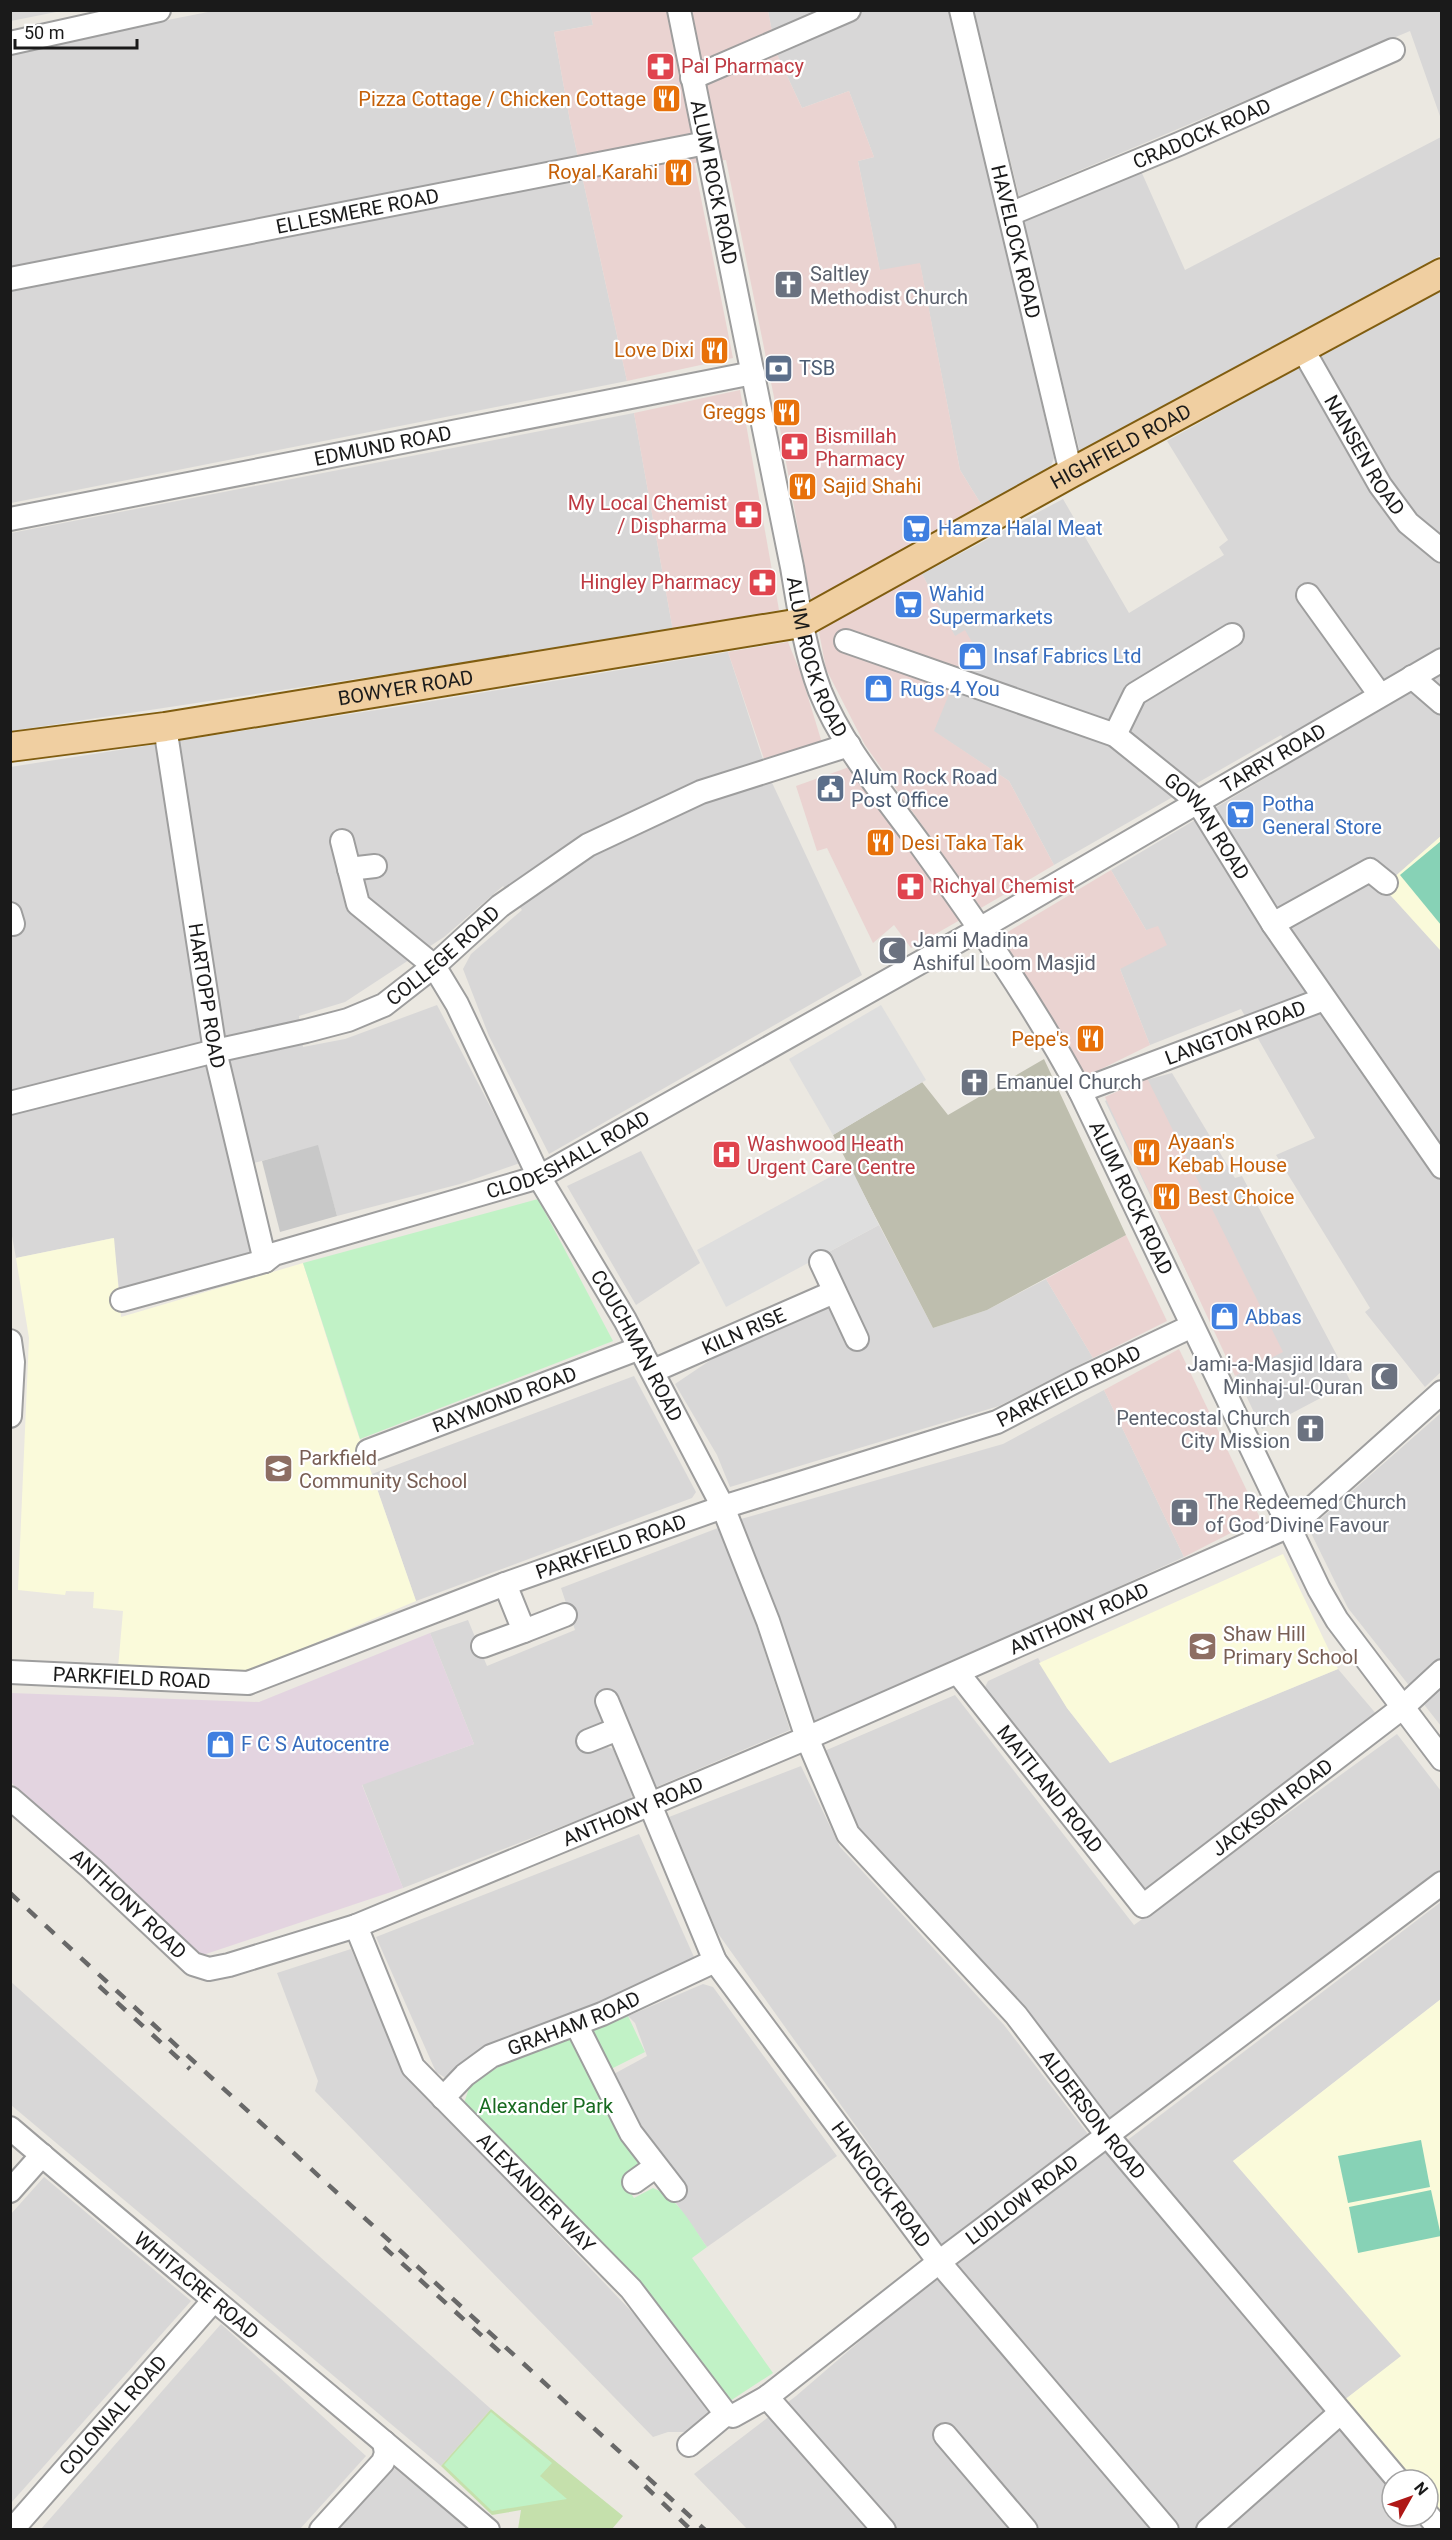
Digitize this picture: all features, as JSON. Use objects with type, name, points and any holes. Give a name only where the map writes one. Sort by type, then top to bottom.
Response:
[{"type":"main road","name":"HIGHFIELD ROAD","points":[[801,623],[1071,473],[1442,273]]},
{"type":"main road","name":"BOWYER ROAD","points":[[10,747],[165,727],[801,623]]},
{"type":"street","points":[[10,43],[159,10]]},
{"type":"street","name":"ALUM ROCK ROAD","points":[[679,10],[792,567],[808,657],[821,693],[849,745],[979,928],[1043,1023],[1080,1090],[1192,1326],[1290,1524],[1319,1589],[1337,1620],[1442,1759]]},
{"type":"street","points":[[692,78],[849,10]]},
{"type":"street","name":"HAVELOCK ROAD","points":[[962,10],[1071,473]]},
{"type":"street","name":"CRADOCK ROAD","points":[[1010,214],[1179,144],[1393,50]]},
{"type":"street","name":"ELLESMERE ROAD","points":[[10,279],[705,142]]},
{"type":"street","name":"NANSEN ROAD","points":[[1302,348],[1380,485],[1408,523],[1442,551]]},
{"type":"street","name":"EDMUND ROAD","points":[[10,519],[753,373]]},
{"type":"street","points":[[1308,595],[1380,695]]},
{"type":"street","points":[[1115,735],[1135,694],[1232,635]]},
{"type":"street","name":"GOWAN ROAD","points":[[846,641],[1115,735],[1197,801],[1273,924],[1442,1167]]},
{"type":"street","name":"TARRY ROAD","points":[[979,928],[1442,660]]},
{"type":"street","points":[[1412,677],[1442,703]]},
{"type":"street","name":"HARTOPP ROAD","points":[[165,727],[215,1051],[265,1261]]},
{"type":"street","name":"COLLEGE ROAD","points":[[10,1103],[348,1020],[384,1005],[434,966],[500,906],[588,844],[701,792],[849,745]]},
{"type":"street","name":"COUCHMAN ROAD","points":[[342,841],[358,904],[434,966],[457,1004],[539,1177],[653,1371],[723,1507],[768,1621],[807,1738]]},
{"type":"street","points":[[349,869],[375,866]]},
{"type":"street","points":[[1273,924],[1370,870],[1386,883]]},
{"type":"street","name":"CLODESHALL ROAD","points":[[122,1300],[265,1261],[274,1254],[539,1177],[979,928]]},
{"type":"street","name":"LANGTON ROAD","points":[[1080,1090],[1324,999]]},
{"type":"street","points":[[821,1262],[857,1339]]},
{"type":"street","name":"KILN RISE","points":[[653,1371],[834,1292]]},
{"type":"street","name":"PARKFIELD ROAD","points":[[10,1672],[248,1683],[505,1584],[723,1507],[997,1422],[1076,1381],[1192,1326]]},
{"type":"street","points":[[10,1341],[14,1362],[10,1416]]},
{"type":"street","name":"RAYMOND ROAD","points":[[368,1451],[640,1348]]},
{"type":"street","name":"ANTHONY ROAD","points":[[10,1798],[92,1869],[193,1964],[209,1969],[229,1965],[356,1926],[648,1805],[958,1673],[1290,1524],[1301,1518],[1442,1392]]},
{"type":"street","points":[[505,1584],[524,1631]]},
{"type":"street","points":[[483,1646],[565,1615]]},
{"type":"street","name":"JACKSON ROAD","points":[[1143,1906],[1402,1708],[1442,1671]]},
{"type":"street","name":"MAITLAND ROAD","points":[[958,1673],[1143,1906]]},
{"type":"street","name":"HANCOCK ROAD","points":[[607,1701],[648,1805],[715,1961],[939,2262],[1167,2529]]},
{"type":"street","points":[[588,1741],[618,1729]]},
{"type":"street","name":"ALDERSON ROAD","points":[[807,1738],[848,1834],[1016,2015],[1107,2135],[1388,2468]]},
{"type":"street","name":"LUDLOW ROAD","points":[[689,2445],[726,2414],[733,2416],[767,2397],[939,2262],[1442,1883]]},
{"type":"street","name":"ALEXANDER WAY","points":[[356,1926],[413,2067],[631,2289],[726,2414]]},
{"type":"street","name":"GRAHAM ROAD","points":[[443,2098],[465,2075],[490,2056],[602,2014],[715,1961]]},
{"type":"street","points":[[576,2024],[631,2133],[654,2166],[675,2190]]},
{"type":"street","name":"WHITACRE ROAD","points":[[10,2128],[373,2430],[384,2442],[488,2529]]},
{"type":"street","points":[[10,2191],[42,2155]]},
{"type":"street","points":[[634,2182],[654,2166]]},
{"type":"street","name":"COLONIAL ROAD","points":[[12,2529],[214,2300]]},
{"type":"street","points":[[767,2397],[884,2529]]},
{"type":"street","points":[[1208,2529],[1340,2413]]},
{"type":"street","points":[[945,2435],[1026,2529]]},
{"type":"street","points":[[321,2529],[382,2462],[386,2453],[384,2442]]},
{"type":"shaded area","points":[[11,10],[61,10],[61,11],[11,21]]},
{"type":"shaded area","points":[[213,11],[590,11],[593,25],[554,32],[570,121],[627,381],[11,503],[11,51]]},
{"type":"shaded area","points":[[590,11],[768,11],[776,52],[802,108],[849,91],[874,157],[858,161],[880,270],[920,263],[960,470],[981,504],[818,602],[812,600],[809,590],[777,412],[726,160],[694,163],[733,358],[627,381],[570,121],[554,32],[593,25]]},
{"type":"shaded area","points":[[768,11],[951,11],[1054,458],[1048,473],[981,504],[960,470],[920,264],[880,271],[858,161],[874,157],[849,91],[802,108],[776,52]]},
{"type":"shaded area","points":[[974,11],[1441,11],[1441,119],[1410,31],[1019,196]]},
{"type":"shaded area","points":[[1441,137],[1441,255],[1081,456],[1022,220],[1141,171],[1185,270]]},
{"type":"shaded area","points":[[1441,288],[1441,836],[1383,887],[1441,951],[1442,1371],[1425,1387],[1365,1312],[1370,1308],[1276,1155],[1315,1138],[1241,1009],[1150,1045],[1120,969],[1146,930],[1111,870],[1297,759],[1281,735],[1054,865],[1009,781],[933,731],[955,637],[922,574],[1063,499],[1129,613],[1224,555],[1219,547],[1228,540],[1167,441]]},
{"type":"shaded area","points":[[740,390],[779,610],[673,631],[634,413]]},
{"type":"shaded area","points":[[634,413],[673,631],[11,731],[11,533]]},
{"type":"shaded area","points":[[922,574],[955,636],[965,630],[980,656],[967,664],[954,682],[934,731],[1009,781],[1054,865],[981,908],[865,745],[826,669],[819,632],[830,620]]},
{"type":"shaded area","points":[[788,642],[801,674],[822,743],[765,762],[728,652]]},
{"type":"shaded area","points":[[728,652],[767,772],[862,975],[549,1154],[489,1036],[463,969],[471,954],[522,910],[503,886],[444,937],[345,1002],[299,1016],[303,1047],[345,1039],[437,1005],[520,1163],[460,1184],[337,1216],[317,1146],[236,1168],[257,1254],[119,1289],[113,1238],[16,1258],[10,1225],[10,767],[396,707]]},
{"type":"shaded area","points":[[852,766],[960,920],[911,948],[894,925],[873,943],[827,848],[817,851],[796,786]]},
{"type":"shaded area","points":[[1441,836],[1441,951],[1383,887]]},
{"type":"shaded area","points":[[1111,870],[1146,930],[1158,926],[1167,945],[1120,969],[1150,1045],[1085,1077],[1001,936]]},
{"type":"shaded area","points":[[881,1005],[926,1080],[833,1135],[789,1059]]},
{"type":"shaded area","points":[[1044,1059],[1126,1235],[987,1310],[933,1328],[833,1135],[922,1082],[948,1115]]},
{"type":"shaded area","points":[[1172,1073],[1235,1178],[1242,1176],[1351,1382],[1262,1429],[1105,1101],[1146,1080]]},
{"type":"shaded area","points":[[1147,1078],[1283,1352],[1235,1376],[1105,1097]]},
{"type":"shaded area","points":[[318,1145],[337,1216],[280,1232],[262,1161]]},
{"type":"shaded area","points":[[641,1151],[700,1263],[636,1305],[567,1186]]},
{"type":"shaded area","points":[[850,1166],[879,1225],[726,1307],[697,1250]]},
{"type":"shaded area","points":[[879,1225],[933,1328],[987,1310],[1046,1279],[1093,1358],[999,1406],[730,1487],[717,1455],[675,1384],[718,1355],[828,1306],[851,1348],[825,1254]]},
{"type":"shaded area","points":[[1126,1235],[1167,1321],[1093,1358],[1046,1279]]},
{"type":"shaded area","name":"Parkfield Community School","points":[[114,1238],[121,1317],[303,1263],[350,1411],[416,1601],[246,1672],[118,1668],[123,1611],[93,1608],[94,1592],[66,1591],[65,1595],[18,1590],[29,1338],[16,1258]]},
{"type":"shaded area","points":[[1179,1349],[1260,1518],[1184,1557],[1104,1390]]},
{"type":"shaded area","points":[[634,1376],[696,1492],[692,1498],[416,1601],[372,1474]]},
{"type":"shaded area","points":[[1104,1390],[1184,1557],[960,1659],[813,1721],[741,1519],[1003,1444]]},
{"type":"shaded area","points":[[1441,1413],[1441,1726],[1348,1608],[1309,1529]]},
{"type":"shaded area","points":[[718,1528],[753,1616],[790,1730],[654,1788],[604,1713],[603,1721],[583,1735],[590,1753],[604,1746],[613,1749],[632,1795],[630,1800],[403,1888],[362,1784],[474,1744],[430,1633],[468,1620],[487,1666],[575,1630],[561,1588]]},
{"type":"shaded area","name":"Shaw Hill Primary School","points":[[1283,1554],[1338,1669],[1110,1763],[1067,1708],[1039,1663]]},
{"type":"shaded area","points":[[430,1633],[474,1744],[362,1785],[403,1888],[197,1957],[38,1811],[11,1782],[11,1693],[259,1702]]},
{"type":"shaded area","points":[[1038,1658],[1067,1708],[1110,1763],[1338,1669],[1378,1716],[1145,1894],[985,1687],[988,1681]]},
{"type":"shaded area","points":[[955,1695],[1134,1925],[1397,1734],[1441,1791],[1441,1872],[1109,2124],[859,1834],[822,1752]]},
{"type":"shaded area","points":[[801,1766],[840,1847],[1004,2025],[1091,2138],[944,2249],[717,1932],[669,1817]]},
{"type":"shaded area","points":[[639,1834],[694,1957],[690,1966],[447,2079],[436,2072],[376,1937]]},
{"type":"shaded area","points":[[1441,1902],[1441,1999],[1233,2161],[1402,2356],[1343,2401],[1125,2142]]},
{"type":"shaded area","points":[[351,1949],[403,2072],[652,2333],[713,2416],[690,2432],[668,2432],[653,2437],[315,2091],[318,2081],[277,1973]]},
{"type":"shaded area","points":[[10,1981],[491,2409],[441,2466],[11,2105]]},
{"type":"shaded area","points":[[703,1984],[713,1987],[837,2156],[707,2247],[673,2199],[612,2075],[647,2056],[635,2023],[628,2016]]},
{"type":"shaded area","points":[[1441,1999],[1441,2512],[1440,2468],[1402,2468],[1343,2401],[1401,2356],[1233,2161]]},
{"type":"shaded area","points":[[1106,2148],[1380,2474],[1380,2528],[1427,2529],[747,2529],[694,2474],[796,2396],[938,2274]]},
{"type":"shaded area","points":[[44,2177],[191,2301],[11,2503],[11,2214]]},
{"type":"shaded area","points":[[221,2324],[366,2456],[300,2529],[41,2529]]},
{"type":"shaded area","points":[[394,2468],[469,2529],[339,2529]]},
{"type":"green space","points":[[1441,841],[1441,925],[1400,875]]},
{"type":"green space","points":[[538,1199],[613,1341],[360,1439],[303,1263]]},
{"type":"green space","name":"Alexander Park","points":[[628,2016],[645,2052],[595,2077],[622,2138],[639,2165],[622,2180],[634,2198],[653,2188],[670,2198],[684,2213],[707,2247],[692,2258],[773,2373],[730,2401],[666,2314],[608,2249],[464,2103],[470,2085],[514,2057]]},
{"type":"green space","points":[[1421,2140],[1430,2187],[1348,2203],[1338,2156]]},
{"type":"green space","points":[[1431,2190],[1441,2236],[1358,2253],[1349,2207]]},
{"type":"green space","points":[[491,2409],[623,2516],[612,2529],[518,2529],[521,2510],[492,2515],[441,2466]]},
{"type":"green space","points":[[491,2412],[552,2463],[540,2476],[567,2499],[492,2511],[444,2465]]},
{"type":"railway","points":[[10,1893],[705,2530]]},
{"type":"railway","points":[[99,1986],[190,2069]]},
{"type":"railway","points":[[384,2247],[502,2354]]},
{"type":"railway","points":[[645,2486],[691,2530]]},
{"type":"place","name":"Pal Pharmacy","points":[[660,66]]},
{"type":"place","name":"Pizza Cottage / Chicken Cottage","points":[[667,99]]},
{"type":"place","name":"Royal Karahi","points":[[679,172]]},
{"type":"place","name":"Saltley Methodist Church","points":[[789,285]]},
{"type":"place","name":"Love Dixi","points":[[715,350]]},
{"type":"place","name":"TSB","points":[[778,368]]},
{"type":"place","name":"Greggs","points":[[787,412]]},
{"type":"place","name":"Bismillah Pharmacy","points":[[794,447]]},
{"type":"place","name":"Sajid Shahi","points":[[802,486]]},
{"type":"place","name":"My Local Chemist / Dispharma","points":[[748,515]]},
{"type":"place","name":"Hamza Halal Meat","points":[[917,528]]},
{"type":"place","name":"Hingley Pharmacy","points":[[762,582]]},
{"type":"place","name":"Wahid Supermarkets","points":[[908,605]]},
{"type":"place","name":"Insaf Fabrics Ltd","points":[[972,656]]},
{"type":"place","name":"Rugs 4 You","points":[[879,689]]},
{"type":"place","name":"Alum Rock Road Post Office","points":[[830,788]]},
{"type":"place","name":"Potha General Store","points":[[1241,815]]},
{"type":"place","name":"Desi Taka Tak","points":[[880,843]]},
{"type":"place","name":"Richyal Chemist","points":[[911,886]]},
{"type":"place","name":"Jami Madina Ashiful Loom Masjid","points":[[892,951]]},
{"type":"place","name":"Pepe's","points":[[1090,1039]]},
{"type":"place","name":"Emanuel Church","points":[[975,1082]]},
{"type":"place","name":"Ayaan's Kebab House","points":[[1147,1153]]},
{"type":"place","name":"Washwood Heath Urgent Care Centre","points":[[726,1155]]},
{"type":"place","name":"Best Choice","points":[[1167,1197]]},
{"type":"place","name":"Abbas","points":[[1224,1317]]},
{"type":"place","name":"Jami-a-Masjid Idara Minhaj-ul-Quran","points":[[1384,1376]]},
{"type":"place","name":"Pentecostal Church City Mission","points":[[1311,1429]]},
{"type":"place","name":"Parkfield Community School","points":[[278,1469]]},
{"type":"place","name":"The Redeemed Church of God Divine Favour","points":[[1184,1513]]},
{"type":"place","name":"Shaw Hill Primary School","points":[[1202,1646]]},
{"type":"place","name":"F C S Autocentre","points":[[220,1744]]}]
